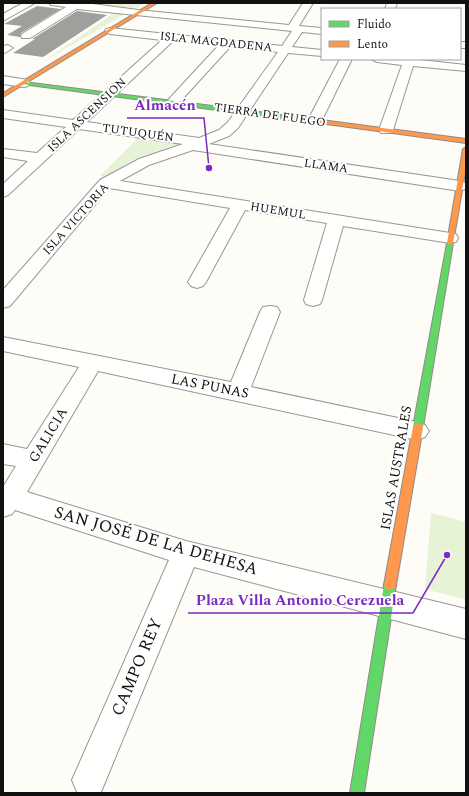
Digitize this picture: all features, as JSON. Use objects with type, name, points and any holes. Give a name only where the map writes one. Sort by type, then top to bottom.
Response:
[{"type":"street","points":[[3,18],[30,3]]},
{"type":"street","points":[[54,3],[78,4],[138,13],[321,31]]},
{"type":"street","points":[[3,95],[154,3]]},
{"type":"street","name":"ISLA VICTORIA","points":[[3,302],[105,183],[144,162],[224,133],[233,125],[285,49],[308,3]]},
{"type":"street","points":[[26,36],[78,4]]},
{"type":"street","points":[[207,20],[218,8]]},
{"type":"street","name":"ISLA MAGDADENA","points":[[110,31],[321,53]]},
{"type":"street","name":"ISLA ASCENSION","points":[[3,192],[172,37]]},
{"type":"street","points":[[173,102],[227,43]]},
{"type":"street","points":[[314,120],[345,60]]},
{"type":"street","points":[[388,60],[466,68]]},
{"type":"street","points":[[386,130],[409,62]]},
{"type":"street","name":"TIERRA DE FUEGO","points":[[3,80],[466,141]]},
{"type":"street","name":"TUTUQUÉN","points":[[3,114],[76,124],[197,144]]},
{"type":"street","name":"LLAMA","points":[[197,144],[460,186]]},
{"type":"street","name":"ISLAS AUSTRALES","points":[[357,793],[387,604],[466,149]]},
{"type":"street","points":[[3,153],[40,158]]},
{"type":"street","name":"HUEMUL","points":[[105,183],[450,238]]},
{"type":"street","points":[[197,282],[240,205]]},
{"type":"street","points":[[313,300],[336,221]]},
{"type":"street","points":[[238,392],[270,312]]},
{"type":"street","name":"LAS PUNAS","points":[[3,344],[238,392],[417,431]]},
{"type":"street","name":"GALICIA","points":[[6,502],[92,363]]},
{"type":"street","points":[[3,454],[33,460]]},
{"type":"street","name":"SAN JOSÉ DE LA DEHESA","points":[[6,502],[186,553],[466,624]]},
{"type":"street","name":"CAMPO REY","points":[[89,780],[186,553]]},
{"type":"green space","points":[[145,3],[133,10],[85,4]]},
{"type":"green space","points":[[114,13],[125,14],[41,63]]},
{"type":"green space","points":[[139,137],[180,143],[129,162],[108,178],[100,176]]},
{"type":"green space","points":[[431,513],[466,522],[466,600],[425,589]]},
{"type":"building","points":[[37,6],[61,9],[21,33],[20,37],[7,35],[22,26],[4,24]]},
{"type":"building","points":[[77,11],[107,15],[43,57],[13,53],[35,39],[32,39]]},
{"type":"traffic: fast","points":[[24,83],[306,120]]},
{"type":"traffic: fast","points":[[418,427],[450,243]]},
{"type":"traffic: fast","points":[[357,793],[390,585]]},
{"type":"traffic: slow","points":[[3,95],[155,3]]},
{"type":"traffic: slow","points":[[306,120],[466,141]]},
{"type":"traffic: slow","points":[[450,243],[466,149]]},
{"type":"traffic: slow","points":[[390,585],[418,427]]},
{"type":"place","name":"Almacén","points":[[209,168]]},
{"type":"place","name":"Plaza Villa Antonio Cerezuela","points":[[447,555]]}]
